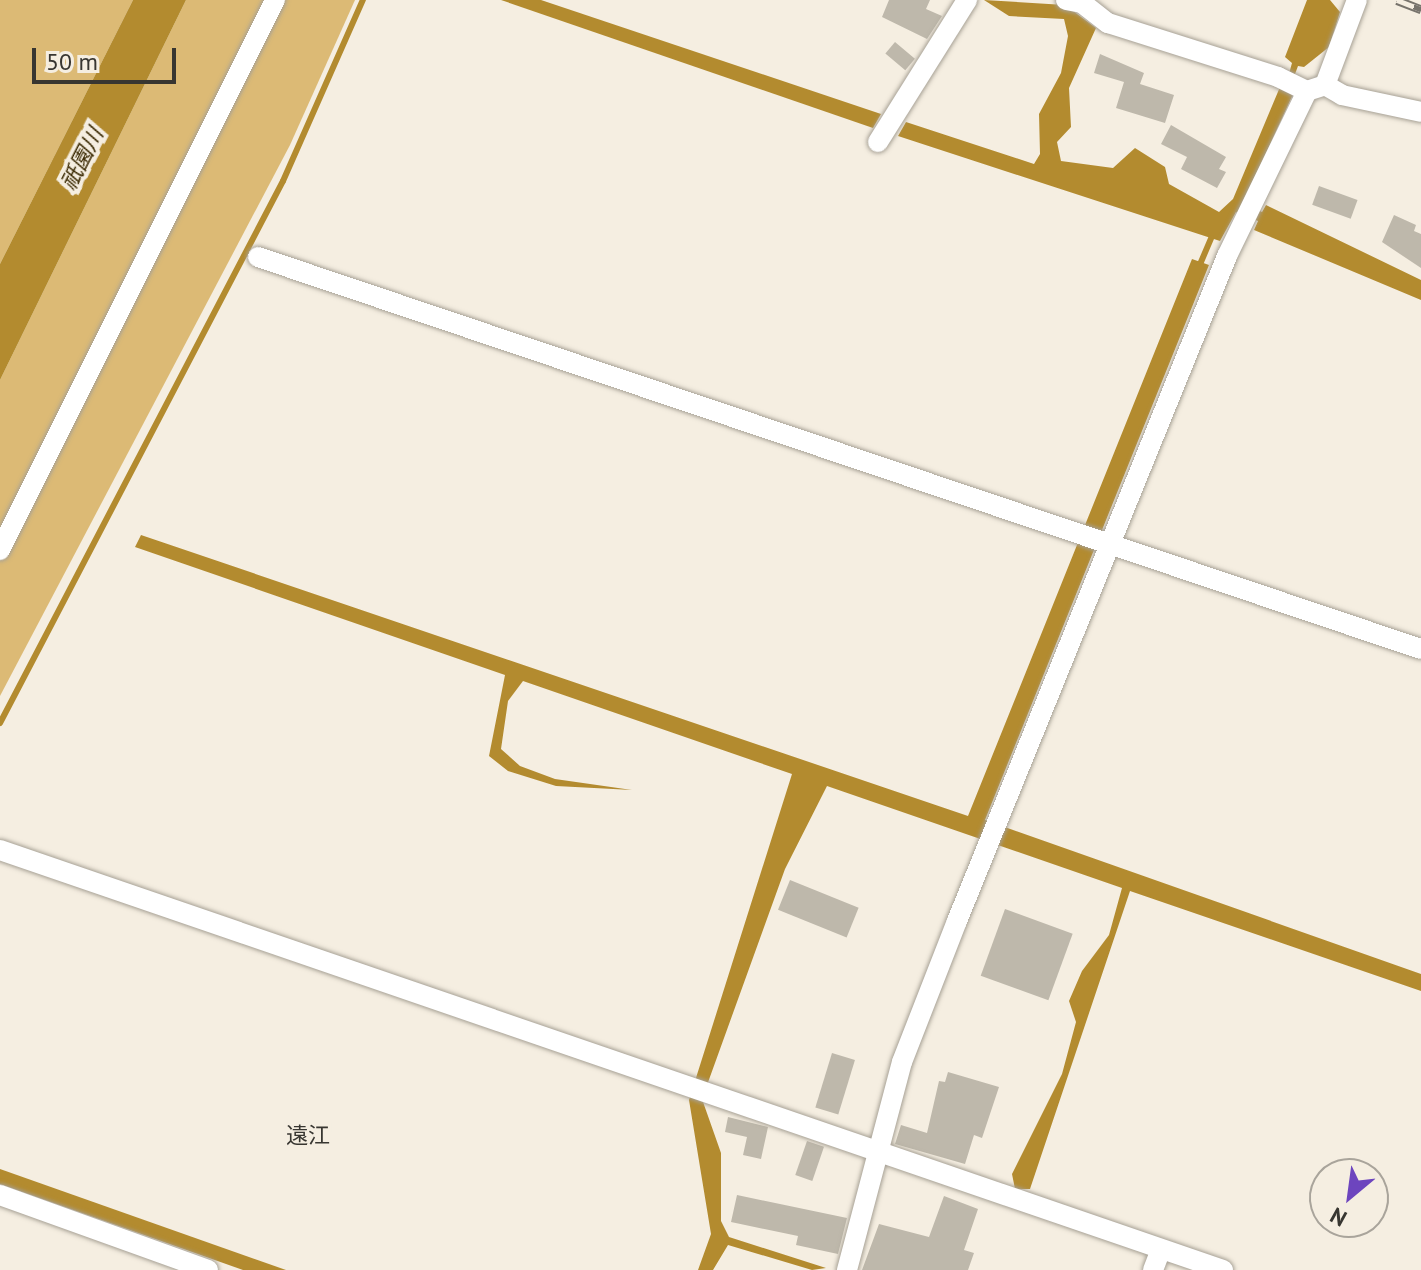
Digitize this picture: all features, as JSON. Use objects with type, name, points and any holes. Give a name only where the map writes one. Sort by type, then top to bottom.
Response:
[{"type":"street","points":[[0,550],[275,0]]},
{"type":"street","points":[[885,131],[967,0]]},
{"type":"street","points":[[1066,0],[1082,3],[1108,23],[1301,85],[1421,112]]},
{"type":"street","points":[[847,1270],[875,1151],[902,1062],[1106,545],[1301,85],[1357,0]]},
{"type":"street","points":[[258,257],[1421,649]]},
{"type":"street","points":[[0,850],[1223,1270]]},
{"type":"street","points":[[0,1195],[208,1270]]},
{"type":"street","points":[[1153,1270],[1161,1249]]},
{"type":"shaded area","points":[[0,0],[133,0],[0,264]]},
{"type":"shaded area","points":[[186,0],[355,0],[290,145],[0,696],[0,380]]},
{"type":"water","name":"祇園川","points":[[133,0],[186,0],[0,380],[0,264]]},
{"type":"water","points":[[501,0],[541,0],[881,114],[873,128]]},
{"type":"water","points":[[984,0],[1065,5],[1096,28],[1069,88],[1071,127],[1057,142],[1061,161],[1113,168],[1135,148],[1165,167],[1169,184],[1219,212],[1233,199],[1280,87],[1285,88],[1292,63],[1285,57],[1307,0],[1330,0],[1340,12],[1329,47],[1304,67],[1298,66],[1289,90],[1294,92],[1243,203],[1262,212],[1266,205],[1421,280],[1421,300],[1254,230],[1258,221],[1236,212],[1220,241],[898,136],[906,122],[1034,164],[1040,154],[1039,114],[1061,73],[1068,36],[1064,19],[1009,16]]},
{"type":"water","points":[[1192,259],[1209,265],[985,820],[1421,974],[1421,991],[1130,891],[1030,1189],[1015,1189],[1012,1174],[1062,1074],[1076,1022],[1069,1001],[1082,971],[1109,935],[1122,888],[827,786],[785,869],[702,1099],[721,1153],[721,1221],[729,1237],[826,1268],[812,1270],[728,1245],[713,1270],[698,1270],[711,1234],[689,1100],[792,774],[523,681],[508,701],[501,749],[520,766],[555,779],[632,790],[556,786],[508,771],[489,756],[505,675],[135,547],[141,535],[968,816]]},
{"type":"water","points":[[0,1169],[286,1270],[243,1270],[0,1184]]},
{"type":"building","points":[[889,0],[930,0],[926,9],[942,16],[927,39],[882,17]]},
{"type":"building","points":[[895,42],[915,59],[905,70],[885,53]]},
{"type":"building","points":[[1100,54],[1144,73],[1140,84],[1174,95],[1165,123],[1116,108],[1124,82],[1094,73]]},
{"type":"building","points":[[1171,125],[1226,157],[1219,169],[1226,172],[1217,188],[1181,169],[1187,157],[1161,144]]},
{"type":"building","points":[[1319,186],[1358,200],[1351,219],[1312,205]]},
{"type":"building","points":[[1394,215],[1416,225],[1414,231],[1421,234],[1421,268],[1382,242]]},
{"type":"building","points":[[790,880],[859,908],[847,937],[778,910]]},
{"type":"building","points":[[1005,909],[1073,934],[1048,1000],[981,976]]},
{"type":"building","points":[[832,1053],[855,1060],[838,1115],[815,1108]]},
{"type":"building","points":[[948,1072],[999,1087],[982,1138],[974,1135],[965,1164],[895,1144],[901,1125],[927,1133],[939,1081],[945,1082]]},
{"type":"building","points":[[728,1117],[768,1127],[761,1159],[743,1155],[747,1137],[725,1132]]},
{"type":"building","points":[[807,1141],[824,1147],[812,1181],[795,1175]]},
{"type":"building","points":[[737,1195],[847,1218],[838,1254],[796,1245],[798,1236],[731,1222]]},
{"type":"building","points":[[944,1196],[978,1209],[964,1250],[974,1253],[968,1270],[862,1270],[879,1224],[929,1237]]},
{"type":"waterway","points":[[0,723],[283,181],[363,0]]},
{"type":"waterway","points":[[1201,262],[1211,238]]},
{"type":"railway","points":[[1397,0],[1421,9]]},
{"type":"district","name":"遠江","points":[[308,1136]]}]
